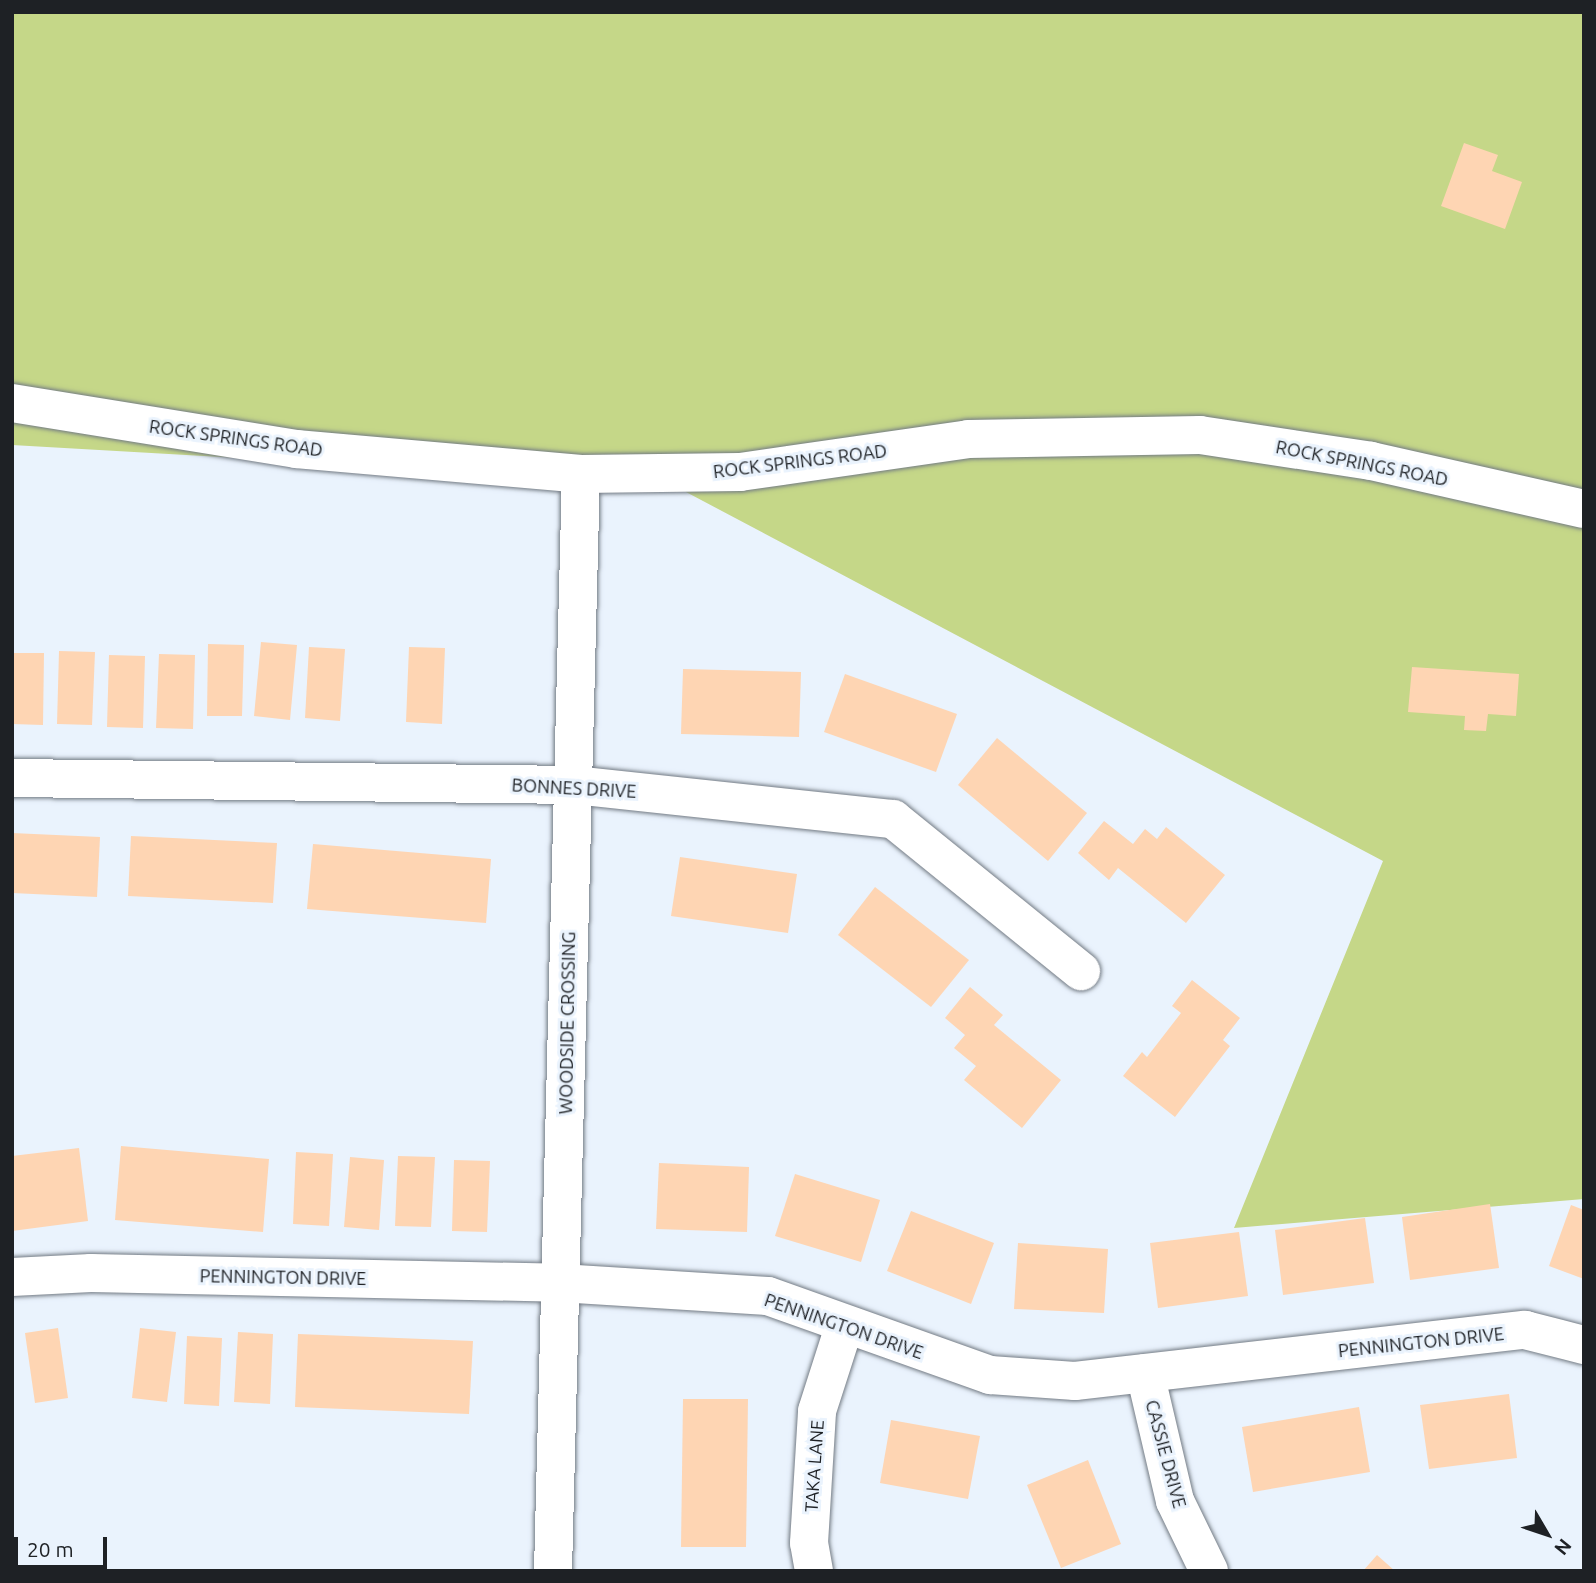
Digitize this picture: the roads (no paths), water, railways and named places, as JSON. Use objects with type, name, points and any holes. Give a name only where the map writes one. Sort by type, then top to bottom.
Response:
[{"type":"street","name":"ROCK SPRINGS ROAD","points":[[12,402],[296,449],[581,474],[740,472],[968,439],[1200,435],[1371,461],[1584,509]]},
{"type":"street","name":"WOODSIDE CROSSING","points":[[553,1571],[581,474]]},
{"type":"street","name":"BONNES DRIVE","points":[[12,778],[573,785],[893,819],[1081,971]]},
{"type":"street","name":"PENNINGTON DRIVE","points":[[12,1277],[91,1272],[560,1283],[768,1296],[990,1375],[1075,1381],[1525,1330],[1584,1345]]},
{"type":"street","name":"TAKA LANE","points":[[814,1571],[809,1543],[817,1410],[845,1324]]},
{"type":"street","name":"CASSIE DRIVE","points":[[1145,1373],[1175,1501],[1209,1571]]}]
